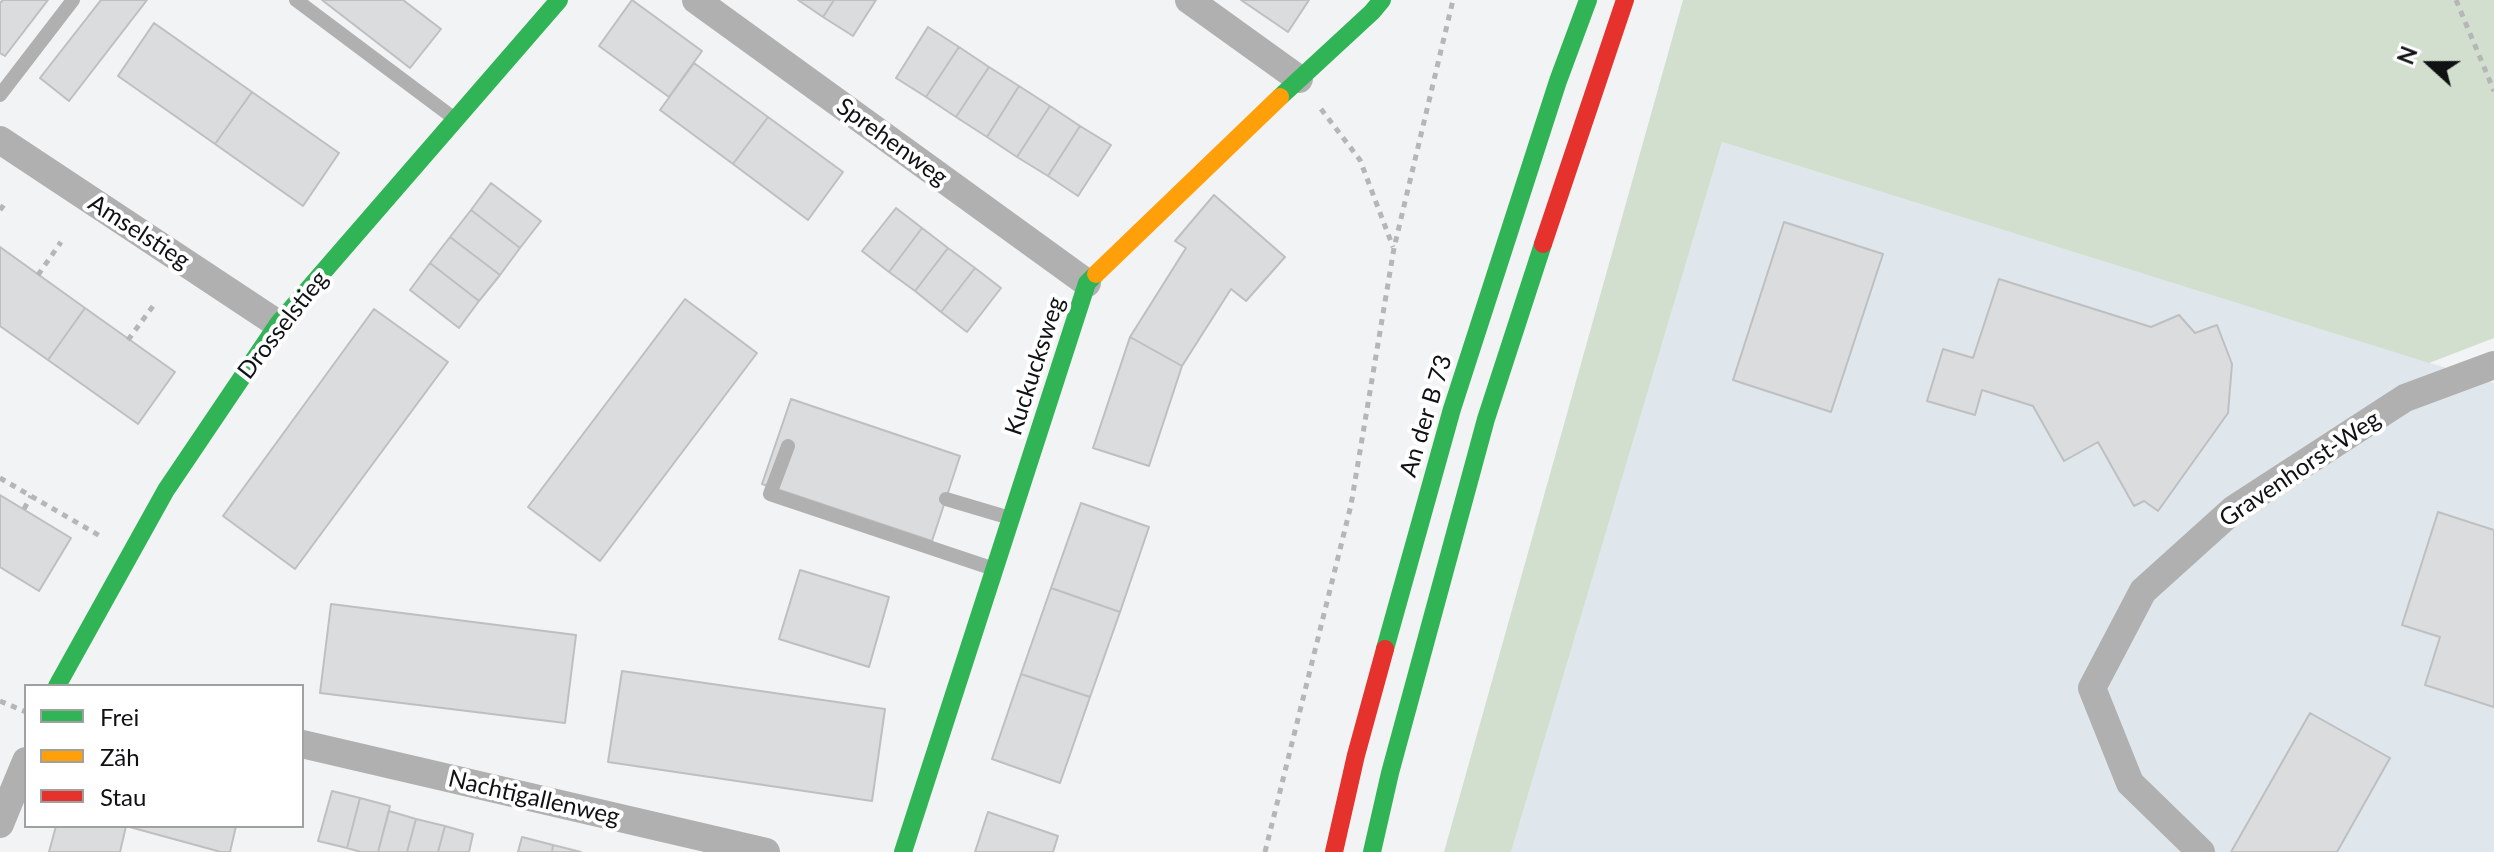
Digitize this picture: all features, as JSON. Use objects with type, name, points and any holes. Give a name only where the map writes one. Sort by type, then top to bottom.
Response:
[{"type":"street","name":"Drosselstieg","points":[[58,684],[166,490],[278,324],[559,0]]},
{"type":"street","name":"Sprehenweg","points":[[696,0],[1087,283]]},
{"type":"street","points":[[1189,0],[1299,79]]},
{"type":"street","name":"Kuckucksweg","points":[[903,852],[1087,283],[1382,0]]},
{"type":"street","name":"An der B 73","points":[[1334,852],[1356,755],[1452,409],[1558,81],[1588,0]]},
{"type":"street","points":[[1372,852],[1390,773],[1486,419],[1625,0]]},
{"type":"street","name":"Amselstieg","points":[[0,140],[278,324]]},
{"type":"street","name":"Gravenhorst-Weg","points":[[2201,852],[2130,783],[2092,688],[2143,591],[2234,509],[2405,398],[2494,365]]},
{"type":"street","name":"Nachtigallenweg","points":[[304,744],[766,852]]},
{"type":"street","points":[[0,824],[24,766]]},
{"type":"lane","points":[[0,95],[73,0]]},
{"type":"lane","points":[[296,0],[455,120]]},
{"type":"lane","points":[[788,446],[770,494],[994,569]]},
{"type":"lane","points":[[946,499],[1011,518]]},
{"type":"path","points":[[1265,852],[1351,505],[1394,248],[1453,0]]},
{"type":"path","points":[[2456,0],[2494,91]]},
{"type":"path","points":[[1299,79],[1360,160],[1394,248]]},
{"type":"path","points":[[0,210],[6,202]]},
{"type":"path","points":[[38,275],[61,242]]},
{"type":"path","points":[[128,340],[153,306]]},
{"type":"path","points":[[0,478],[131,553]]},
{"type":"path","points":[[24,509],[31,496]]},
{"type":"path","points":[[0,701],[24,711]]},
{"type":"shaded area","points":[[1722,142],[2494,383],[2494,852],[1511,852]]},
{"type":"green space","points":[[1683,0],[2494,0],[2494,338],[2429,363],[1722,142],[1511,852],[1444,852]]},
{"type":"building","points":[[3,0],[48,0],[5,56],[0,53],[0,3]]},
{"type":"building","points":[[101,0],[147,0],[69,101],[40,78]]},
{"type":"building","points":[[322,0],[403,0],[441,29],[410,68]]},
{"type":"building","points":[[632,0],[702,51],[669,97],[599,46]]},
{"type":"building","points":[[798,0],[834,0],[823,17]]},
{"type":"building","points":[[834,0],[876,0],[853,36],[823,17]]},
{"type":"building","points":[[1241,0],[1309,0],[1288,32]]},
{"type":"building","points":[[154,23],[252,92],[215,144],[118,76]]},
{"type":"building","points":[[928,27],[959,47],[926,97],[896,78]]},
{"type":"building","points":[[959,47],[989,67],[956,117],[926,97]]},
{"type":"building","points":[[694,63],[768,117],[733,164],[660,110]]},
{"type":"building","points":[[989,67],[1019,86],[987,137],[956,117]]},
{"type":"building","points":[[1019,86],[1050,106],[1017,157],[987,137]]},
{"type":"building","points":[[252,92],[339,153],[303,206],[215,144]]},
{"type":"building","points":[[1050,106],[1080,126],[1048,176],[1017,157]]},
{"type":"building","points":[[768,117],[843,172],[808,220],[733,164]]},
{"type":"building","points":[[1080,126],[1111,145],[1078,196],[1048,176]]},
{"type":"building","points":[[491,183],[541,221],[520,248],[471,210]]},
{"type":"building","points":[[1214,195],[1285,257],[1246,301],[1231,289],[1182,366],[1130,337],[1186,248],[1175,241]]},
{"type":"building","points":[[896,208],[922,228],[889,272],[862,251]]},
{"type":"building","points":[[471,210],[520,248],[500,275],[450,237]]},
{"type":"building","points":[[1784,222],[1883,254],[1831,412],[1733,380]]},
{"type":"building","points":[[922,228],[948,248],[915,291],[889,272]]},
{"type":"building","points":[[450,237],[500,275],[479,301],[430,263]]},
{"type":"building","points":[[0,247],[85,308],[48,360],[0,326]]},
{"type":"building","points":[[948,248],[975,268],[941,312],[915,291]]},
{"type":"building","points":[[430,263],[479,301],[459,328],[410,290]]},
{"type":"building","points":[[975,268],[1001,288],[967,332],[941,312]]},
{"type":"building","points":[[1999,279],[2151,327],[2179,315],[2195,333],[2217,325],[2232,364],[2228,413],[2158,511],[2144,501],[2134,506],[2098,442],[2064,461],[2033,406],[1982,390],[1975,415],[1927,401],[1943,349],[1973,358]]},
{"type":"building","points":[[685,299],[757,353],[600,561],[528,507]]},
{"type":"building","points":[[85,308],[175,372],[138,424],[48,360]]},
{"type":"building","points":[[374,309],[448,362],[295,569],[223,516]]},
{"type":"building","points":[[1130,337],[1182,366],[1149,466],[1093,448]]},
{"type":"building","points":[[791,399],[960,456],[932,541],[762,484]]},
{"type":"building","points":[[0,495],[71,538],[39,591],[0,567]]},
{"type":"building","points":[[1081,503],[1149,527],[1120,612],[1051,588]]},
{"type":"building","points":[[2438,512],[2494,530],[2494,707],[2425,685],[2440,637],[2402,625]]},
{"type":"building","points":[[800,570],[889,597],[869,667],[779,639]]},
{"type":"building","points":[[1051,588],[1120,612],[1090,697],[1021,674]]},
{"type":"building","points":[[331,604],[576,635],[565,723],[320,693]]},
{"type":"building","points":[[622,671],[885,709],[872,801],[608,762]]},
{"type":"building","points":[[1021,674],[1090,697],[1060,783],[992,759]]},
{"type":"building","points":[[2310,713],[2390,758],[2337,852],[2231,852]]},
{"type":"building","points":[[332,791],[360,798],[347,848],[318,841]]},
{"type":"building","points":[[360,798],[390,806],[378,852],[347,848]]},
{"type":"building","points":[[389,811],[416,819],[407,852],[378,852]]},
{"type":"building","points":[[988,812],[1058,836],[1053,852],[975,852]]},
{"type":"building","points":[[416,819],[445,826],[438,852],[407,852]]},
{"type":"building","points":[[445,826],[473,834],[469,852],[438,852]]},
{"type":"building","points":[[55,828],[126,828],[120,852],[49,852]]},
{"type":"building","points":[[133,828],[236,828],[230,852]]},
{"type":"building","points":[[522,837],[553,845],[552,852],[518,852]]},
{"type":"building","points":[[553,845],[581,852],[552,852]]},
{"type":"traffic: fast","points":[[58,684],[166,490],[278,324],[559,0]]},
{"type":"traffic: fast","points":[[1280,97],[1382,0]]},
{"type":"traffic: fast","points":[[1385,649],[1452,409],[1558,81],[1588,0]]},
{"type":"traffic: fast","points":[[1372,852],[1390,773],[1486,419],[1543,244]]},
{"type":"traffic: fast","points":[[903,852],[1087,283],[1096,274]]},
{"type":"traffic: slow","points":[[1096,274],[1280,97]]},
{"type":"traffic: jam","points":[[1543,244],[1625,0]]},
{"type":"traffic: jam","points":[[1334,852],[1385,649]]}]
